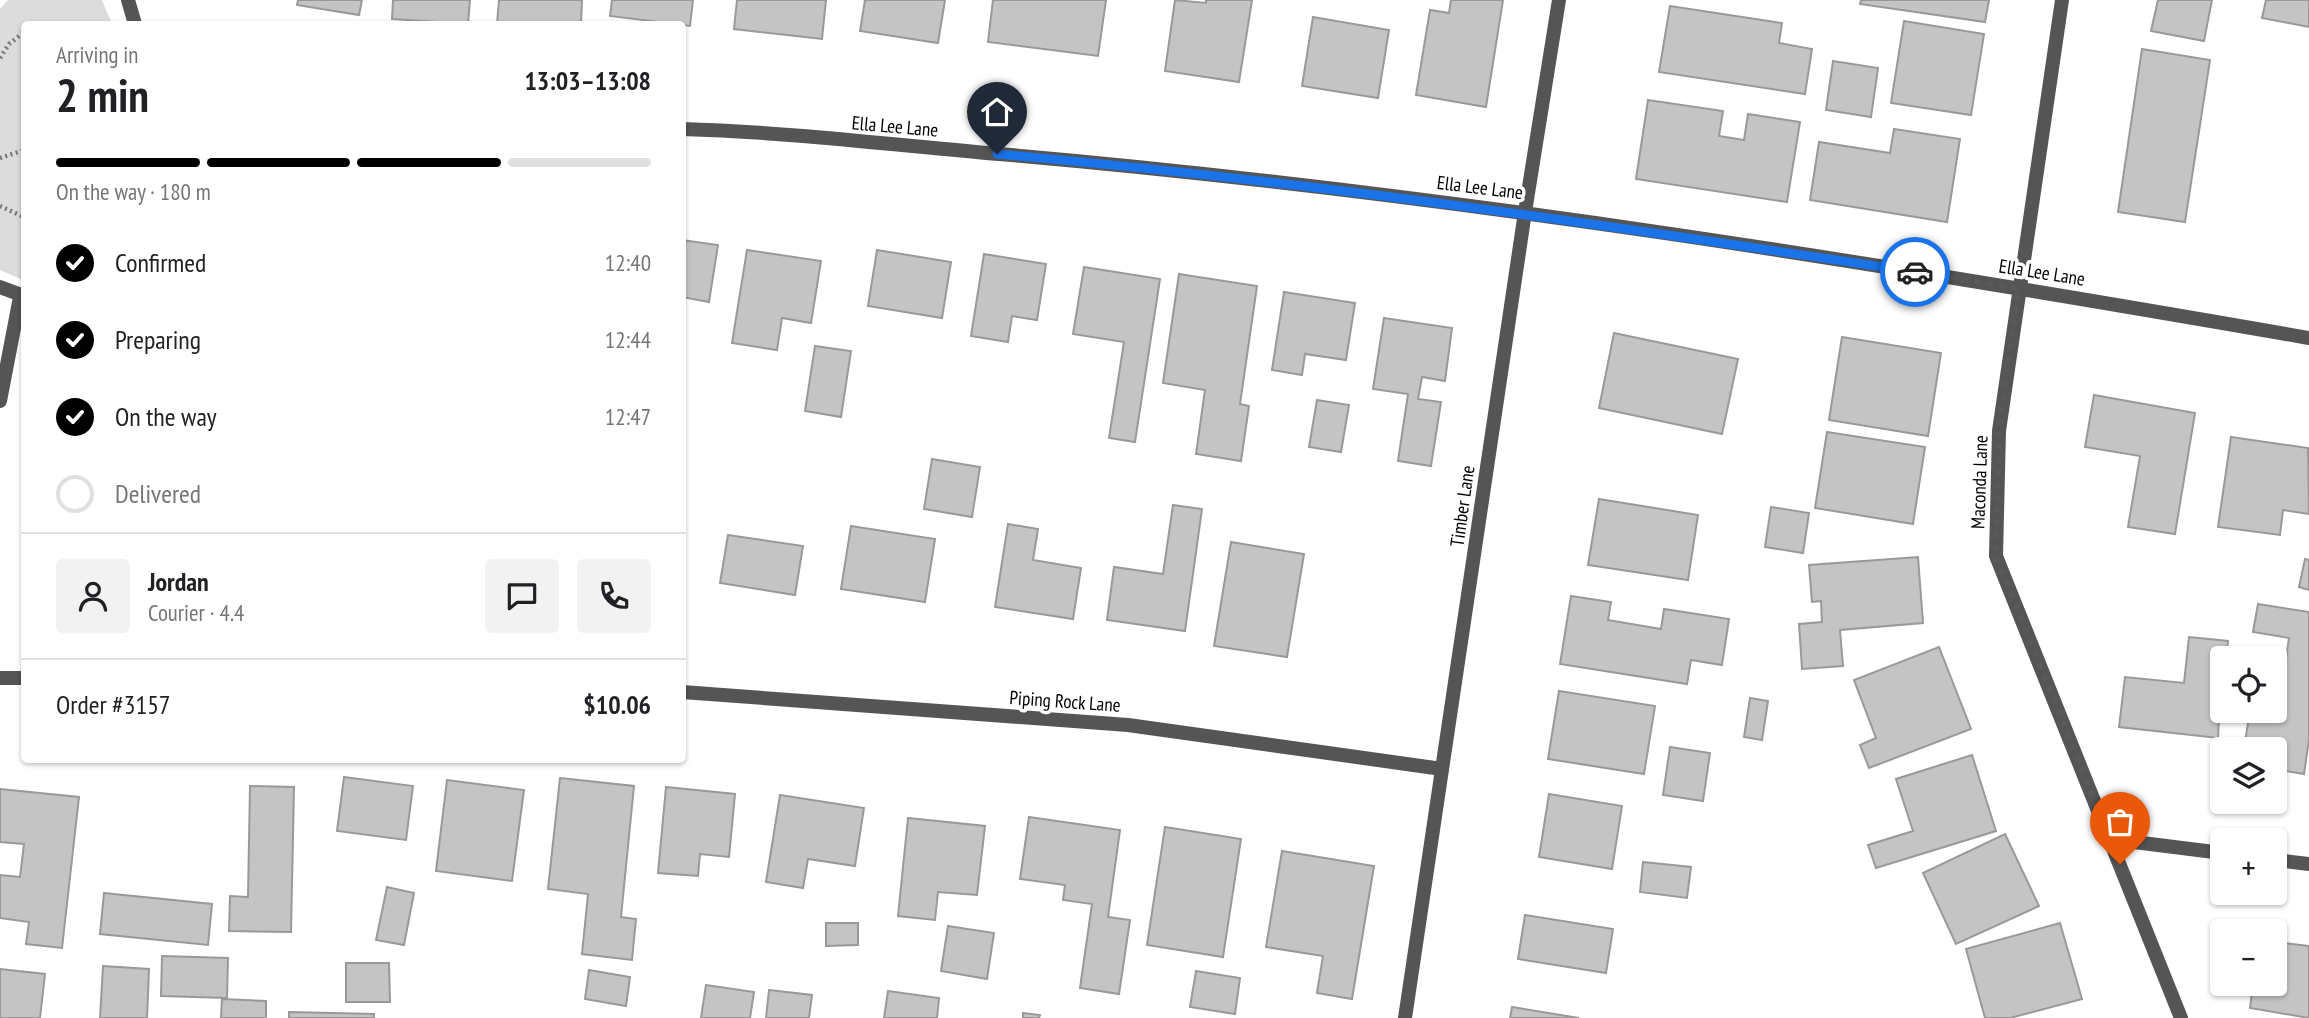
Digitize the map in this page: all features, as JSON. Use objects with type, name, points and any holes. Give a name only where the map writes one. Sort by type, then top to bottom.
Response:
[{"type":"street","points":[[128,0],[134,21]]},
{"type":"street","name":"Timber Lane","points":[[1405,1018],[1559,0]]},
{"type":"street","name":"Maconda Lane","points":[[2062,0],[1999,431],[1996,556],[2181,1018]]},
{"type":"street","name":"Ella Lee Lane","points":[[686,129],[1191,171],[1525,212],[2018,288],[2309,338]]},
{"type":"street","points":[[0,287],[21,296]]},
{"type":"street","points":[[0,401],[21,301]]},
{"type":"street","points":[[0,678],[21,678]]},
{"type":"street","name":"Piping Rock Lane","points":[[686,692],[1128,725],[1442,769]]},
{"type":"street","points":[[2110,839],[2210,852]]},
{"type":"street","points":[[2287,861],[2309,864]]},
{"type":"path","points":[[0,58],[9,44],[21,35]]},
{"type":"path","points":[[0,158],[21,151]]},
{"type":"path","points":[[0,206],[21,216]]},
{"type":"shaded area","points":[[8,0],[102,0],[111,21],[21,21],[21,279],[0,270],[0,9]]},
{"type":"building","points":[[298,0],[362,0],[359,15],[297,5]]},
{"type":"building","points":[[393,0],[470,0],[468,21],[392,19]]},
{"type":"building","points":[[499,0],[582,0],[581,21],[497,21]]},
{"type":"building","points":[[612,0],[693,0],[690,26],[686,26],[686,21],[650,21],[610,16]]},
{"type":"building","points":[[737,0],[826,0],[822,39],[734,29]]},
{"type":"building","points":[[865,0],[945,0],[938,43],[860,31]]},
{"type":"building","points":[[993,0],[1106,0],[1098,56],[988,42]]},
{"type":"building","points":[[1175,0],[1206,3],[1206,0],[1252,0],[1239,82],[1165,71]]},
{"type":"building","points":[[1451,0],[1503,0],[1486,107],[1416,95],[1430,10],[1449,13]]},
{"type":"building","points":[[1861,0],[1989,0],[1985,22],[1860,4]]},
{"type":"building","points":[[2158,0],[2212,0],[2204,41],[2151,31]]},
{"type":"building","points":[[2266,0],[2309,0],[2309,27],[2262,18]]},
{"type":"building","points":[[1670,6],[1782,23],[1779,43],[1812,49],[1805,94],[1659,72]]},
{"type":"building","points":[[1313,17],[1389,30],[1378,98],[1302,86]]},
{"type":"building","points":[[1904,21],[1984,34],[1971,115],[1891,103]]},
{"type":"building","points":[[2142,49],[2210,60],[2185,222],[2118,212]]},
{"type":"building","points":[[1833,61],[1878,68],[1871,117],[1826,110]]},
{"type":"building","points":[[1648,100],[1723,111],[1719,136],[1744,140],[1748,114],[1800,122],[1787,202],[1636,179]]},
{"type":"building","points":[[1894,129],[1960,139],[1947,222],[1810,200],[1819,142],[1890,153]]},
{"type":"building","points":[[686,241],[718,245],[709,302],[686,298]]},
{"type":"building","points":[[747,250],[821,261],[811,323],[782,318],[777,350],[732,343]]},
{"type":"building","points":[[877,250],[951,262],[942,318],[868,306]]},
{"type":"building","points":[[984,254],[1046,264],[1037,320],[1012,316],[1008,342],[971,336]]},
{"type":"building","points":[[1084,267],[1160,279],[1135,442],[1109,438],[1124,342],[1073,334]]},
{"type":"building","points":[[1179,274],[1257,286],[1240,404],[1249,406],[1241,461],[1196,454],[1205,390],[1163,383]]},
{"type":"building","points":[[1284,292],[1355,303],[1346,360],[1305,354],[1302,375],[1272,370]]},
{"type":"building","points":[[1384,318],[1452,328],[1445,381],[1422,377],[1418,399],[1441,402],[1431,466],[1398,461],[1408,394],[1373,389]]},
{"type":"building","points":[[1614,333],[1738,359],[1722,434],[1599,408]]},
{"type":"building","points":[[1842,337],[1941,353],[1928,436],[1829,420]]},
{"type":"building","points":[[815,346],[851,351],[841,417],[805,411]]},
{"type":"building","points":[[2094,395],[2195,413],[2175,534],[2128,527],[2140,456],[2085,447]]},
{"type":"building","points":[[1317,400],[1349,405],[1341,452],[1309,447]]},
{"type":"building","points":[[1827,432],[1925,447],[1913,524],[1815,508]]},
{"type":"building","points":[[2231,437],[2308,448],[2309,514],[2283,510],[2280,535],[2218,527]]},
{"type":"building","points":[[932,459],[980,467],[972,517],[924,509]]},
{"type":"building","points":[[1599,499],[1698,515],[1688,580],[1588,565]]},
{"type":"building","points":[[1173,505],[1202,509],[1185,631],[1107,620],[1114,567],[1163,574]]},
{"type":"building","points":[[1771,507],[1809,513],[1803,553],[1765,547]]},
{"type":"building","points":[[1008,524],[1038,529],[1033,560],[1081,568],[1073,619],[995,607]]},
{"type":"building","points":[[851,526],[935,539],[925,602],[841,589]]},
{"type":"building","points":[[728,535],[803,546],[795,595],[720,583]]},
{"type":"building","points":[[1231,542],[1304,554],[1287,657],[1214,646]]},
{"type":"building","points":[[1918,557],[1923,623],[1840,630],[1843,666],[1802,669],[1799,624],[1822,622],[1821,601],[1812,602],[1809,565]]},
{"type":"building","points":[[2305,559],[2309,560],[2309,590],[2299,587]]},
{"type":"building","points":[[1571,596],[1611,602],[1608,620],[1661,629],[1664,609],[1729,619],[1722,665],[1691,660],[1687,684],[1560,664]]},
{"type":"building","points":[[2258,604],[2309,612],[2309,740],[2304,774],[2287,771],[2287,737],[2246,737],[2248,723],[2287,723],[2289,638],[2253,632]]},
{"type":"building","points":[[2189,637],[2228,641],[2227,646],[2210,646],[2210,723],[2219,723],[2218,737],[2119,727],[2125,677],[2184,683]]},
{"type":"building","points":[[1939,647],[1971,729],[1869,768],[1860,745],[1876,738],[1854,680]]},
{"type":"building","points":[[1559,691],[1655,706],[1644,774],[1548,759]]},
{"type":"building","points":[[1750,698],[1768,701],[1762,740],[1744,737]]},
{"type":"building","points":[[1670,747],[1710,753],[1703,801],[1663,795]]},
{"type":"building","points":[[1972,755],[1996,831],[1876,868],[1868,845],[1913,831],[1896,779]]},
{"type":"building","points":[[344,777],[413,786],[406,840],[337,831]]},
{"type":"building","points":[[560,778],[634,786],[621,917],[636,919],[632,960],[582,954],[588,894],[548,889]]},
{"type":"building","points":[[447,780],[524,790],[512,881],[436,871]]},
{"type":"building","points":[[250,786],[294,787],[291,932],[229,931],[230,896],[248,897]]},
{"type":"building","points":[[666,787],[735,794],[729,857],[700,854],[698,876],[658,873]]},
{"type":"building","points":[[0,789],[79,797],[62,948],[26,944],[29,922],[0,918],[0,875],[20,877],[24,844],[0,842]]},
{"type":"building","points":[[1549,794],[1622,806],[1612,869],[1539,857]]},
{"type":"building","points":[[780,795],[864,808],[855,866],[808,859],[803,888],[766,882]]},
{"type":"building","points":[[1029,817],[1120,830],[1108,917],[1130,920],[1119,994],[1080,988],[1092,904],[1063,900],[1065,885],[1020,879]]},
{"type":"building","points":[[908,818],[985,826],[977,895],[938,892],[935,920],[898,916]]},
{"type":"building","points":[[1165,827],[1241,839],[1223,957],[1147,945]]},
{"type":"building","points":[[2005,834],[2039,906],[1956,944],[1923,873]]},
{"type":"building","points":[[1282,851],[1374,866],[1352,999],[1317,993],[1323,956],[1266,947]]},
{"type":"building","points":[[1643,862],[1691,867],[1687,898],[1640,892]]},
{"type":"building","points":[[387,887],[414,893],[404,945],[376,940]]},
{"type":"building","points":[[104,893],[212,904],[208,945],[100,934]]},
{"type":"building","points":[[1525,915],[1613,929],[1606,973],[1518,959]]},
{"type":"building","points":[[826,923],[858,923],[858,945],[826,946]]},
{"type":"building","points":[[2060,923],[2082,999],[2010,1018],[1985,1018],[1966,949]]},
{"type":"building","points":[[948,926],[994,933],[987,979],[941,971]]},
{"type":"building","points":[[2287,943],[2309,946],[2309,1018],[2250,1008],[2252,996],[2287,996]]},
{"type":"building","points":[[162,956],[228,958],[227,998],[161,996]]},
{"type":"building","points":[[346,963],[389,963],[390,1002],[346,1002]]},
{"type":"building","points":[[103,966],[149,969],[147,1018],[100,1018]]},
{"type":"building","points":[[0,969],[45,974],[40,1018],[0,1018]]},
{"type":"building","points":[[589,970],[630,977],[626,1006],[585,999]]},
{"type":"building","points":[[1196,971],[1240,978],[1235,1014],[1190,1007]]},
{"type":"building","points":[[706,985],[754,992],[750,1018],[701,1018]]},
{"type":"building","points":[[769,990],[812,995],[809,1018],[766,1018]]},
{"type":"building","points":[[888,991],[939,998],[937,1018],[884,1018]]},
{"type":"building","points":[[222,999],[266,1001],[266,1018],[221,1018]]},
{"type":"building","points":[[1512,1007],[1579,1018],[1510,1018]]},
{"type":"building","points":[[289,1012],[374,1014],[374,1018],[289,1018]]},
{"type":"building","points":[[1023,1013],[1040,1015],[1039,1018],[1023,1018]]},
{"type":"way so far","points":[[1915,272],[2018,288],[1999,431],[1996,556],[2120,864]]},
{"type":"route","points":[[997,154],[1191,171],[1525,212],[1915,272]]}]
